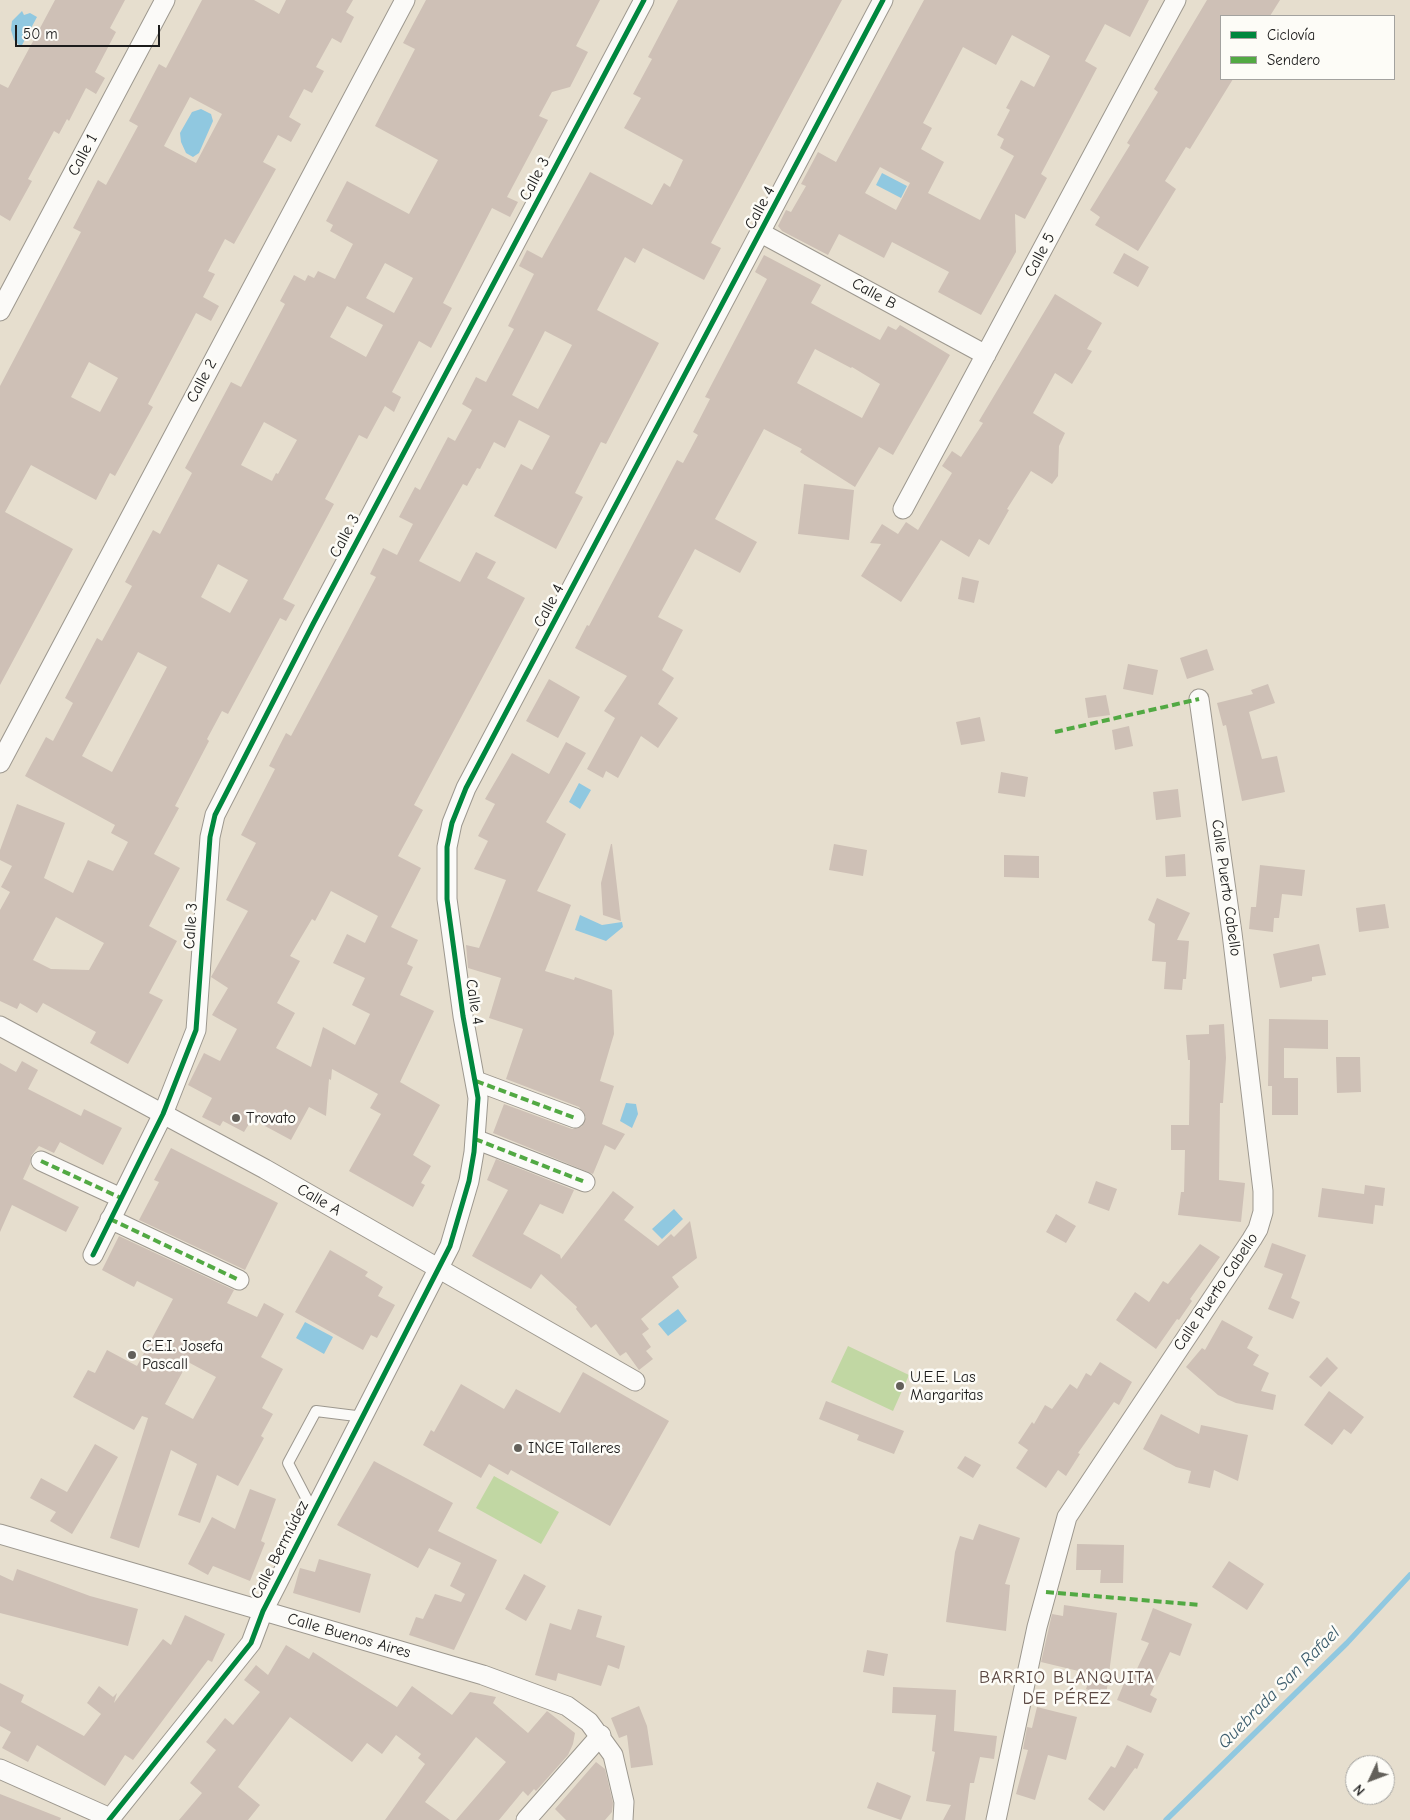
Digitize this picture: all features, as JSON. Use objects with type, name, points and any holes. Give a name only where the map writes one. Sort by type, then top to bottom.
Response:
[{"type":"street","name":"Calle 1","points":[[0,311],[165,0]]},
{"type":"street","name":"Calle 2","points":[[0,763],[405,0]]},
{"type":"street","name":"Calle 3","points":[[93,1255],[163,1114],[196,1030],[210,837],[215,815],[313,624],[644,0]]},
{"type":"street","name":"Calle 4","points":[[440,1269],[455,1231],[468,1181],[478,1107],[476,1081],[463,1016],[447,898],[447,847],[452,823],[471,780],[883,0]]},
{"type":"street","name":"Calle 5","points":[[903,509],[1176,0]]},
{"type":"street","name":"Calle B","points":[[761,233],[986,355]]},
{"type":"street","name":"Calle Puerto Cabello","points":[[996,1820],[1036,1627],[1067,1517],[1252,1239],[1258,1229],[1263,1212],[1263,1191],[1232,933],[1199,699]]},
{"type":"street","name":"Calle A","points":[[0,1026],[163,1114],[635,1381]]},
{"type":"street","points":[[476,1081],[575,1118]]},
{"type":"street","points":[[475,1139],[585,1182]]},
{"type":"street","points":[[42,1161],[121,1198]]},
{"type":"street","points":[[110,1219],[239,1280]]},
{"type":"street","name":"Calle Bermúdez","points":[[109,1819],[252,1643],[263,1611],[440,1269]]},
{"type":"street","name":"Calle Buenos Aires","points":[[0,1534],[474,1672],[523,1689],[579,1712],[601,1735],[613,1754],[624,1802],[622,1820]]},
{"type":"street","points":[[526,1820],[601,1735]]},
{"type":"street","points":[[0,1770],[109,1819]]},
{"type":"lane","points":[[314,1513],[288,1463],[316,1411],[364,1417]]},
{"type":"green space","points":[[848,1346],[909,1375],[893,1411],[831,1382]]},
{"type":"green space","points":[[494,1476],[559,1512],[541,1544],[476,1508]]},
{"type":"water","points":[[22,11],[24,15],[30,13],[37,17],[21,47],[14,40],[11,30],[12,21]]},
{"type":"water","points":[[201,109],[211,114],[213,121],[199,153],[193,157],[186,153],[181,142],[180,133],[192,112]]},
{"type":"water","points":[[882,173],[907,186],[901,198],[876,185]]},
{"type":"water","points":[[579,783],[591,790],[580,809],[569,802]]},
{"type":"water","points":[[580,915],[602,925],[622,922],[623,927],[606,941],[575,930]]},
{"type":"water","points":[[626,1103],[636,1104],[638,1114],[632,1128],[620,1121]]},
{"type":"water","points":[[674,1209],[683,1219],[662,1239],[652,1229]]},
{"type":"water","points":[[678,1309],[687,1321],[668,1336],[658,1324]]},
{"type":"water","points":[[305,1322],[333,1337],[324,1354],[296,1338]]},
{"type":"building","points":[[55,0],[125,0],[110,28],[116,32],[95,72],[105,78],[96,94],[86,88],[69,121],[67,119],[59,134],[54,131],[28,179],[32,181],[10,221],[0,215],[0,84],[8,88]]},
{"type":"building","points":[[202,0],[254,0],[279,14],[286,0],[353,0],[346,12],[354,17],[341,43],[332,38],[316,67],[324,71],[312,93],[304,89],[289,117],[301,124],[291,142],[278,135],[263,162],[276,169],[234,244],[225,239],[208,271],[215,274],[203,297],[219,306],[211,321],[196,313],[148,404],[153,407],[115,476],[110,473],[96,500],[31,465],[5,512],[73,549],[0,685],[0,386],[81,232],[73,228],[98,180],[106,185],[138,126],[129,121],[159,64],[166,68]],"holes":[[[190,97],[222,114],[196,163],[164,146]],[[89,362],[118,378],[100,412],[71,397]]]},
{"type":"building","points":[[426,0],[600,0],[576,46],[588,52],[570,87],[552,92],[539,116],[548,120],[507,197],[518,202],[510,217],[492,208],[443,303],[452,308],[431,348],[419,341],[392,392],[401,397],[394,412],[385,406],[367,439],[359,435],[325,499],[334,504],[283,599],[295,605],[286,621],[280,618],[228,714],[222,711],[207,739],[209,741],[175,806],[179,808],[154,854],[180,868],[149,926],[177,941],[149,993],[163,1000],[128,1064],[90,1043],[96,1032],[43,1003],[37,1013],[20,1003],[17,1009],[0,1001],[0,910],[10,892],[1,887],[12,866],[0,860],[0,850],[17,804],[65,823],[44,878],[73,893],[88,860],[113,871],[128,842],[111,833],[115,825],[25,776],[46,737],[53,741],[73,703],[65,698],[97,638],[102,641],[132,586],[125,582],[153,530],[160,534],[192,473],[185,468],[231,382],[241,387],[285,304],[280,301],[294,275],[305,281],[308,275],[314,278],[318,271],[335,279],[353,244],[330,231],[333,225],[326,221],[347,181],[409,214],[438,160],[375,126],[415,49],[403,43]],"holes":[[[385,263],[413,278],[394,313],[366,298]],[[347,306],[383,325],[366,357],[330,337]],[[264,422],[297,440],[272,481],[241,465]],[[218,564],[248,580],[230,613],[201,597]],[[138,652],[167,667],[112,772],[82,756]],[[56,917],[104,943],[89,970],[51,969],[33,960]]]},
{"type":"building","points":[[678,0],[842,0],[711,243],[721,248],[704,280],[643,248],[635,263],[625,257],[597,310],[659,343],[606,444],[601,442],[575,493],[583,497],[556,549],[494,516],[521,464],[532,470],[550,436],[519,420],[505,448],[494,442],[480,469],[477,468],[467,486],[463,484],[419,561],[460,582],[476,552],[496,562],[487,578],[525,598],[414,805],[423,810],[398,856],[421,868],[391,927],[418,940],[407,964],[413,967],[400,995],[434,1011],[400,1082],[440,1105],[413,1155],[431,1166],[421,1183],[425,1185],[413,1207],[349,1171],[381,1114],[370,1108],[378,1094],[332,1069],[331,1080],[329,1079],[326,1116],[309,1107],[291,1140],[252,1119],[244,1132],[223,1121],[220,1126],[202,1117],[212,1098],[188,1085],[204,1053],[220,1061],[237,1029],[212,1015],[228,988],[211,977],[248,911],[226,900],[256,843],[241,835],[275,769],[269,766],[286,733],[291,736],[376,577],[370,574],[383,548],[397,555],[413,524],[399,517],[415,487],[420,490],[448,437],[455,441],[472,410],[462,404],[476,377],[486,382],[514,329],[508,326],[534,274],[519,266],[527,250],[542,258],[590,172],[652,205],[664,183],[670,187],[683,160],[624,128],[641,98],[633,94],[652,59],[648,57]],"holes":[[[545,331],[572,345],[538,409],[512,395]],[[331,891],[378,916],[365,943],[347,934],[333,963],[365,978],[352,1005],[370,1014],[355,1045],[323,1027],[311,1067],[276,1048],[295,1013],[277,1003],[300,961],[290,956],[312,919],[315,921]]]},
{"type":"building","points":[[924,0],[1149,0],[1130,37],[1105,24],[1085,61],[1097,68],[1041,174],[1047,178],[1025,219],[1015,214],[1016,252],[981,315],[938,292],[949,272],[892,242],[884,258],[839,234],[828,255],[782,231],[778,226],[786,210],[791,212],[806,186],[801,184],[818,152],[836,162]],"holes":[[[1012,35],[1050,56],[1034,87],[1021,80],[1006,108],[1010,110],[997,135],[1004,139],[1000,148],[1014,156],[980,220],[928,193],[944,162],[921,149],[932,128],[923,123],[963,47],[996,65]],[[880,167],[910,183],[896,210],[865,193]]]},
{"type":"building","points":[[1207,0],[1280,0],[1271,15],[1220,15],[1220,80],[1232,80],[1190,149],[1186,147],[1165,181],[1176,189],[1138,251],[1095,225],[1100,217],[1090,210],[1130,145],[1127,143],[1158,92],[1154,89]]},
{"type":"building","points":[[1124,253],[1149,267],[1138,287],[1113,273]]},
{"type":"building","points":[[764,255],[821,285],[811,303],[833,315],[880,340],[888,326],[896,330],[900,325],[950,355],[893,455],[879,447],[855,487],[800,452],[802,449],[764,429],[715,519],[757,542],[740,573],[695,549],[658,617],[683,630],[662,670],[674,678],[658,704],[678,718],[658,748],[641,736],[618,778],[606,771],[603,778],[587,769],[615,718],[604,711],[627,676],[575,648],[587,625],[589,626],[677,460],[683,463],[698,435],[693,432],[710,399],[705,397],[767,279],[755,272]],"holes":[[[815,349],[880,384],[862,418],[797,383]]]},
{"type":"building","points":[[1055,294],[1102,323],[1087,349],[1092,351],[1072,384],[1055,373],[1033,413],[1065,433],[1059,446],[1058,476],[1052,484],[1031,471],[1007,509],[1009,510],[989,545],[979,539],[969,557],[941,540],[901,602],[861,576],[881,544],[870,543],[882,524],[898,534],[906,522],[918,530],[952,473],[942,466],[952,451],[961,457],[983,423],[979,421]]},
{"type":"building","points":[[804,484],[854,490],[849,540],[798,534]]},
{"type":"building","points":[[962,577],[979,581],[974,603],[958,599]]},
{"type":"building","points":[[1207,649],[1214,670],[1187,679],[1180,658]]},
{"type":"building","points":[[1128,664],[1158,670],[1153,695],[1123,689]]},
{"type":"building","points":[[549,679],[580,697],[558,738],[526,721]]},
{"type":"building","points":[[1268,684],[1275,703],[1249,712],[1262,759],[1277,756],[1285,792],[1242,801],[1226,725],[1223,726],[1217,703],[1253,694],[1251,690]]},
{"type":"building","points":[[1106,695],[1110,715],[1088,718],[1085,698]]},
{"type":"building","points":[[980,717],[985,741],[961,745],[956,722]]},
{"type":"building","points":[[1129,726],[1133,746],[1115,750],[1112,730]]},
{"type":"building","points":[[566,742],[586,753],[546,822],[566,834],[537,891],[571,905],[545,971],[574,980],[575,977],[612,990],[614,1034],[600,1081],[614,1086],[602,1124],[625,1134],[615,1150],[605,1145],[593,1174],[493,1133],[504,1104],[572,1129],[582,1126],[586,1117],[579,1107],[506,1079],[523,1029],[489,1018],[501,978],[468,968],[466,945],[479,948],[506,880],[474,869],[488,841],[478,836],[495,804],[485,799],[512,753],[549,774]]},
{"type":"building","points":[[1001,772],[1028,777],[1025,797],[998,793]]},
{"type":"building","points":[[1178,789],[1181,817],[1156,820],[1153,792]]},
{"type":"building","points":[[611,844],[621,921],[603,915],[601,883]]},
{"type":"building","points":[[834,844],[867,850],[863,876],[829,870]]},
{"type":"building","points":[[1185,854],[1186,876],[1166,877],[1165,856]]},
{"type":"building","points":[[1004,855],[1039,856],[1039,878],[1004,877]]},
{"type":"building","points":[[1260,865],[1305,870],[1302,896],[1282,894],[1279,918],[1274,918],[1273,932],[1249,929],[1251,907],[1256,907]]},
{"type":"building","points":[[1157,898],[1190,913],[1177,940],[1189,941],[1186,979],[1183,979],[1182,990],[1164,989],[1166,962],[1152,961],[1155,924],[1148,920]]},
{"type":"building","points":[[1385,904],[1389,928],[1359,932],[1356,908]]},
{"type":"building","points":[[1319,944],[1326,975],[1312,977],[1312,981],[1280,988],[1273,954]]},
{"type":"building","points":[[1269,1019],[1328,1020],[1328,1049],[1284,1048],[1284,1078],[1298,1078],[1298,1115],[1272,1115],[1272,1086],[1268,1086]]},
{"type":"building","points":[[1224,1024],[1226,1058],[1223,1103],[1220,1103],[1219,1180],[1245,1183],[1241,1222],[1178,1215],[1181,1192],[1184,1192],[1185,1150],[1171,1150],[1171,1125],[1189,1125],[1190,1060],[1188,1060],[1186,1035],[1209,1034],[1209,1025]]},
{"type":"building","points":[[1336,1057],[1360,1057],[1361,1092],[1337,1093]]},
{"type":"building","points":[[22,1061],[38,1070],[28,1089],[81,1116],[84,1109],[122,1128],[103,1165],[60,1142],[54,1153],[39,1146],[31,1156],[30,1164],[23,1179],[79,1207],[66,1232],[12,1205],[0,1232],[0,1063],[16,1072]]},
{"type":"building","points":[[171,1148],[278,1203],[245,1270],[139,1220],[159,1182],[154,1180]]},
{"type":"building","points":[[496,1159],[574,1190],[563,1214],[540,1204],[523,1234],[560,1255],[561,1259],[613,1191],[634,1207],[624,1220],[658,1246],[671,1234],[674,1237],[690,1221],[697,1258],[672,1277],[679,1287],[641,1319],[649,1329],[642,1334],[651,1347],[646,1351],[653,1359],[639,1370],[626,1352],[620,1356],[596,1324],[591,1328],[576,1309],[577,1307],[541,1274],[531,1289],[472,1256],[508,1190],[487,1180]]},
{"type":"building","points":[[1096,1181],[1117,1189],[1109,1211],[1088,1203]]},
{"type":"building","points":[[1365,1185],[1385,1188],[1383,1206],[1375,1205],[1373,1224],[1318,1217],[1322,1188],[1364,1194]]},
{"type":"building","points":[[1056,1214],[1076,1226],[1066,1243],[1046,1232]]},
{"type":"building","points":[[119,1236],[234,1290],[227,1303],[257,1317],[264,1303],[284,1314],[261,1357],[283,1369],[262,1408],[273,1414],[261,1436],[264,1438],[238,1486],[217,1475],[200,1523],[178,1515],[197,1464],[171,1450],[139,1548],[110,1538],[148,1418],[142,1416],[134,1430],[73,1397],[88,1370],[95,1373],[107,1350],[137,1366],[173,1299],[137,1281],[134,1287],[102,1270]],"holes":[[[188,1362],[216,1377],[193,1419],[165,1404]]]},
{"type":"building","points":[[1272,1243],[1306,1255],[1291,1298],[1300,1302],[1293,1319],[1268,1309],[1283,1274],[1264,1267]]},
{"type":"building","points":[[1200,1244],[1220,1257],[1190,1299],[1192,1301],[1179,1320],[1177,1319],[1156,1349],[1116,1320],[1135,1292],[1149,1302],[1163,1281],[1168,1284]]},
{"type":"building","points":[[330,1250],[368,1272],[365,1276],[383,1287],[378,1296],[395,1305],[377,1338],[371,1335],[363,1350],[295,1312]]},
{"type":"building","points":[[1222,1320],[1253,1337],[1247,1348],[1259,1355],[1253,1365],[1269,1373],[1261,1391],[1276,1395],[1273,1410],[1236,1403],[1218,1395],[1186,1367],[1202,1348],[1205,1350]]},
{"type":"building","points":[[1327,1357],[1338,1368],[1321,1387],[1309,1377]]},
{"type":"building","points":[[1100,1362],[1132,1382],[1119,1405],[1114,1402],[1078,1453],[1080,1454],[1066,1476],[1058,1470],[1046,1488],[1016,1468],[1028,1450],[1018,1443],[1032,1422],[1034,1424],[1045,1405],[1052,1409],[1070,1384],[1077,1389],[1086,1373],[1091,1376]]},
{"type":"building","points":[[583,1372],[669,1421],[610,1526],[511,1470],[508,1475],[489,1464],[481,1478],[423,1445],[431,1430],[434,1432],[461,1384],[504,1409],[516,1389],[560,1413]]},
{"type":"building","points":[[1329,1391],[1364,1417],[1351,1434],[1344,1429],[1332,1445],[1304,1425]]},
{"type":"building","points":[[826,1401],[904,1431],[894,1454],[857,1440],[859,1435],[819,1419]]},
{"type":"building","points":[[1161,1414],[1199,1434],[1201,1425],[1248,1435],[1238,1481],[1214,1470],[1210,1488],[1188,1483],[1191,1471],[1176,1467],[1143,1449]]},
{"type":"building","points":[[95,1444],[118,1457],[72,1534],[50,1521],[56,1512],[30,1498],[41,1478],[67,1492]]},
{"type":"building","points":[[965,1456],[981,1465],[973,1478],[957,1468]]},
{"type":"building","points":[[374,1461],[453,1503],[438,1531],[497,1560],[454,1650],[409,1635],[416,1617],[423,1619],[435,1594],[461,1602],[465,1594],[450,1586],[461,1563],[429,1548],[418,1568],[337,1525]]},
{"type":"building","points":[[250,1489],[276,1499],[261,1541],[265,1543],[250,1581],[213,1566],[208,1575],[188,1564],[212,1517],[235,1529]]},
{"type":"building","points":[[979,1524],[1020,1538],[1005,1584],[1010,1585],[1006,1631],[946,1622],[955,1552],[960,1536],[973,1540]]},
{"type":"building","points":[[1077,1544],[1124,1545],[1123,1583],[1100,1583],[1101,1570],[1076,1570]]},
{"type":"building","points":[[319,1559],[371,1574],[360,1613],[293,1593],[300,1568],[315,1572]]},
{"type":"building","points":[[1229,1561],[1264,1584],[1247,1610],[1212,1587]]},
{"type":"building","points":[[17,1569],[90,1596],[138,1609],[128,1646],[0,1613],[0,1575],[13,1581]]},
{"type":"building","points":[[524,1574],[546,1586],[526,1621],[505,1609]]},
{"type":"building","points":[[1064,1605],[1117,1613],[1106,1696],[1086,1689],[1091,1674],[1041,1662],[1052,1614],[1063,1616]]},
{"type":"building","points":[[1153,1608],[1192,1624],[1180,1656],[1170,1652],[1150,1695],[1157,1699],[1151,1713],[1117,1700],[1130,1669],[1136,1671],[1149,1643],[1141,1640]]},
{"type":"building","points":[[578,1609],[602,1616],[596,1637],[625,1646],[619,1669],[608,1665],[601,1686],[558,1673],[556,1681],[535,1675],[550,1623],[571,1630]]},
{"type":"building","points":[[185,1615],[225,1634],[212,1662],[208,1660],[133,1760],[125,1755],[105,1786],[37,1745],[28,1762],[2,1748],[11,1732],[0,1726],[0,1683],[24,1695],[21,1702],[84,1736],[101,1714],[87,1703],[99,1686],[113,1697],[117,1693],[114,1703],[163,1639],[171,1645]]},
{"type":"building","points":[[286,1645],[309,1659],[313,1652],[397,1707],[412,1686],[452,1715],[470,1692],[496,1697],[493,1703],[528,1733],[547,1711],[575,1733],[573,1744],[568,1755],[536,1791],[534,1789],[528,1796],[523,1791],[499,1820],[456,1820],[506,1762],[476,1737],[425,1802],[450,1820],[385,1820],[425,1764],[418,1758],[421,1754],[396,1735],[382,1754],[367,1743],[352,1762],[290,1717],[238,1787],[260,1805],[248,1820],[179,1820],[202,1793],[190,1783],[216,1750],[206,1742],[225,1718],[233,1725],[260,1692],[244,1680],[256,1665],[268,1675]]},
{"type":"building","points":[[867,1650],[888,1654],[884,1676],[863,1672]]},
{"type":"building","points":[[893,1687],[956,1690],[954,1731],[997,1736],[994,1759],[980,1757],[974,1783],[970,1783],[965,1820],[943,1820],[951,1805],[926,1801],[935,1752],[932,1751],[936,1715],[892,1713]]},
{"type":"building","points":[[639,1706],[647,1726],[653,1765],[631,1768],[627,1735],[619,1738],[611,1718]]},
{"type":"building","points":[[1037,1707],[1077,1717],[1066,1760],[1048,1755],[1035,1800],[1016,1794],[1028,1750],[1023,1749],[1027,1727],[1032,1728]]},
{"type":"building","points":[[1127,1745],[1144,1754],[1137,1769],[1135,1768],[1104,1811],[1088,1799],[1111,1766],[1115,1768]]},
{"type":"building","points":[[596,1762],[605,1769],[613,1803],[612,1812],[605,1820],[566,1820],[555,1809]]},
{"type":"building","points":[[877,1782],[911,1796],[901,1820],[867,1808]]},
{"type":"building","points":[[0,1794],[61,1818],[60,1820],[0,1820]]},
{"type":"waterway","name":"Quebrada San Rafael","points":[[1166,1820],[1347,1643],[1410,1575]]},
{"type":"marked path","points":[[1055,732],[1199,699]]},
{"type":"marked path","points":[[476,1081],[575,1118]]},
{"type":"marked path","points":[[475,1139],[585,1182]]},
{"type":"marked path","points":[[41,1161],[121,1198]]},
{"type":"marked path","points":[[110,1219],[239,1280]]},
{"type":"marked path","points":[[1046,1592],[1200,1605]]},
{"type":"cycle path","points":[[93,1255],[163,1114],[196,1030],[210,837],[215,815],[313,624],[644,0]]},
{"type":"cycle path","points":[[109,1820],[251,1643],[263,1611],[450,1246],[469,1181],[474,1152],[478,1098],[463,1016],[447,899],[447,847],[452,823],[466,788],[883,0]]},
{"type":"place","name":"Trovato","points":[[236,1118]]},
{"type":"place","name":"C.E.I. Josefa Pascall","points":[[132,1355]]},
{"type":"place","name":"U.E.E. Las Margaritas","points":[[900,1386]]},
{"type":"place","name":"INCE Talleres","points":[[518,1448]]},
{"type":"district","name":"BARRIO BLANQUITA DE PÉREZ","points":[[1067,1688]]}]
